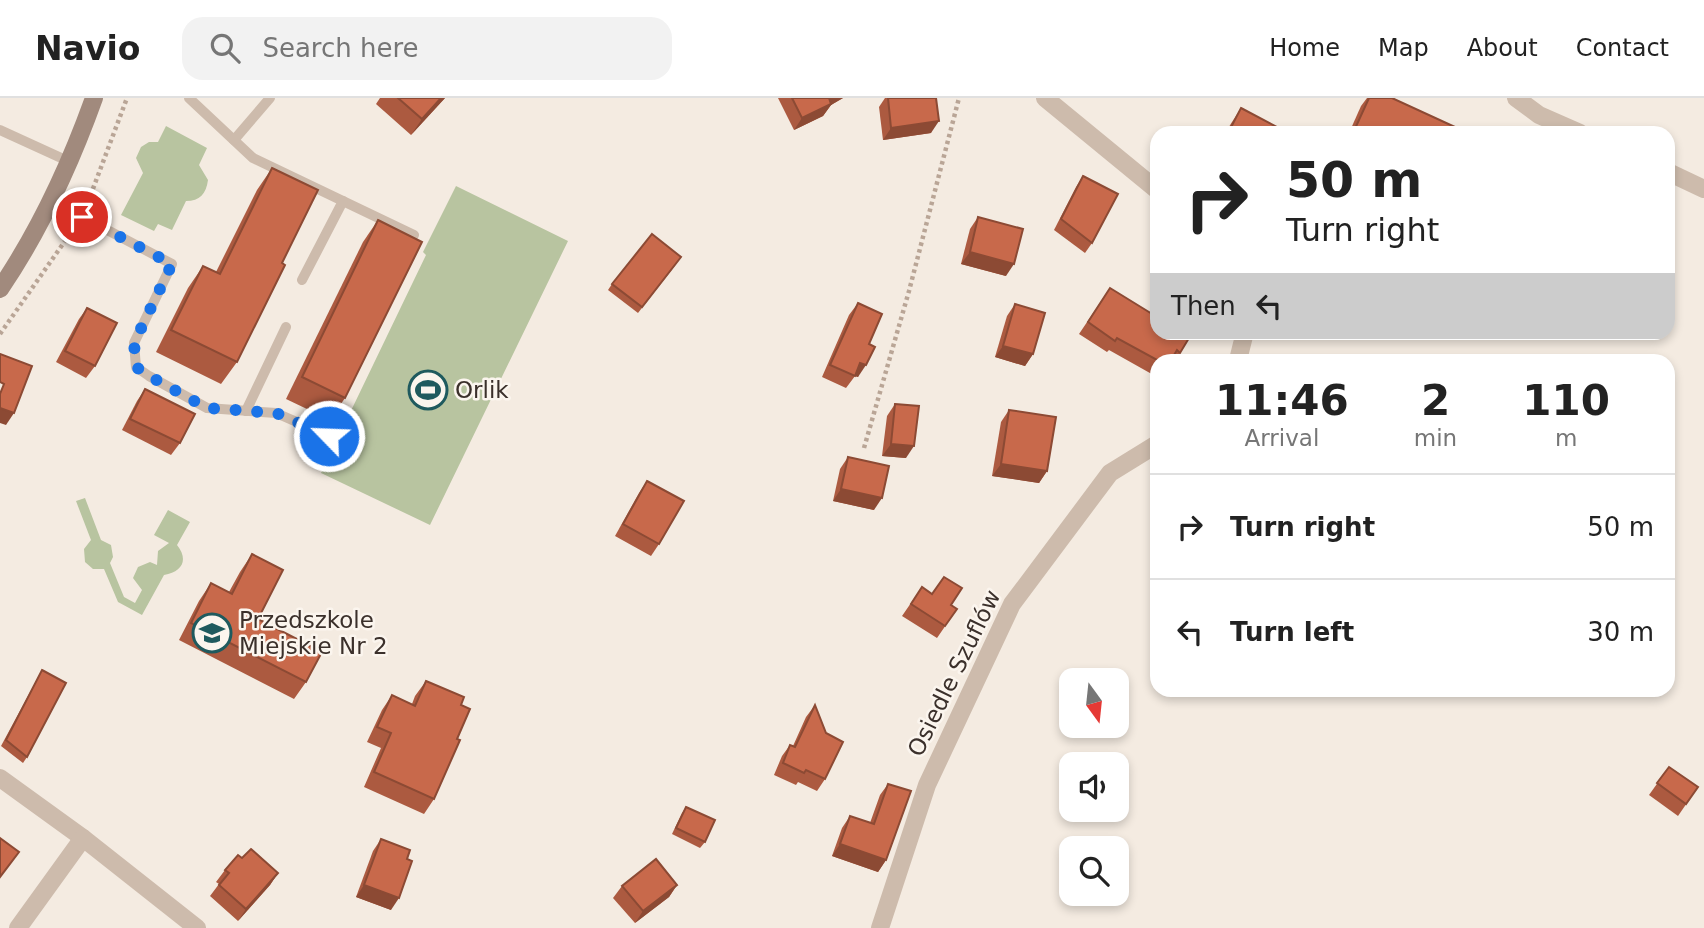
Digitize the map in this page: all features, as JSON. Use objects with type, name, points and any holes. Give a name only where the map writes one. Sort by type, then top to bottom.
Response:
[{"type":"street","points":[[0,289],[52,201],[94,98]]},
{"type":"street","points":[[1045,98],[1150,184]]},
{"type":"street","points":[[1516,98],[1539,115],[1564,126]]},
{"type":"street","points":[[1675,175],[1704,188]]},
{"type":"street","name":"Osiedle Szuflów","points":[[880,928],[928,785],[1012,604],[1111,473],[1150,448]]},
{"type":"street","points":[[0,778],[83,838],[197,928]]},
{"type":"street","points":[[18,928],[83,838]]},
{"type":"lane","points":[[190,98],[253,158],[414,235]]},
{"type":"lane","points":[[233,140],[270,98]]},
{"type":"lane","points":[[0,130],[70,162]]},
{"type":"lane","points":[[52,201],[172,264],[134,343],[136,367],[207,408],[276,413],[329,436]]},
{"type":"lane","points":[[302,280],[343,201]]},
{"type":"lane","points":[[247,411],[286,327]]},
{"type":"path","points":[[864,448],[909,291],[959,98]]},
{"type":"green space","points":[[166,126],[207,148],[199,165],[208,180],[202,196],[186,201],[172,230],[158,224],[154,231],[121,215],[143,173],[136,158],[141,147],[149,142],[158,142]]},
{"type":"green space","name":"Orlik","points":[[456,186],[568,241],[430,525],[321,473],[426,255],[423,252]]},
{"type":"green space","points":[[85,498],[101,540],[111,545],[113,557],[110,563],[124,597],[135,603],[142,590],[133,578],[138,567],[150,562],[157,565],[158,551],[169,543],[154,535],[168,510],[190,522],[177,545],[183,556],[182,564],[175,571],[164,575],[142,615],[118,602],[104,569],[93,569],[85,562],[84,549],[91,540],[76,501]]},
{"type":"building","points":[[398,98],[441,98],[422,119]]},
{"type":"building","points":[[792,98],[829,98],[831,104],[802,118]]},
{"type":"building","points":[[888,98],[936,98],[939,121],[891,128]]},
{"type":"building","points":[[1369,98],[1392,98],[1453,126],[1356,126]]},
{"type":"building","points":[[1241,108],[1275,126],[1232,126]]},
{"type":"building","points":[[272,168],[318,190],[237,362],[171,330],[203,266],[220,274]]},
{"type":"building","points":[[1083,176],[1118,194],[1092,243],[1061,219]]},
{"type":"building","points":[[978,217],[1023,229],[1014,264],[970,252]]},
{"type":"building","points":[[378,220],[422,242],[345,398],[302,377]]},
{"type":"building","points":[[652,234],[681,257],[642,307],[612,284]]},
{"type":"building","points":[[1110,288],[1150,313],[1150,340],[1188,340],[1180,353],[1177,350],[1175,354],[1150,354],[1150,356],[1117,338],[1115,341],[1088,322]]},
{"type":"building","points":[[858,303],[882,314],[869,344],[875,347],[866,365],[860,363],[855,376],[830,365]]},
{"type":"building","points":[[1015,304],[1045,313],[1033,354],[1003,346]]},
{"type":"building","points":[[87,308],[117,323],[95,366],[65,351]]},
{"type":"building","points":[[0,354],[32,366],[14,413],[0,408],[0,394],[4,384],[0,382]]},
{"type":"building","points":[[145,389],[195,414],[180,443],[130,419]]},
{"type":"building","points":[[895,404],[919,406],[914,446],[891,444]]},
{"type":"building","points":[[1009,410],[1056,417],[1047,471],[1001,464]]},
{"type":"building","points":[[848,457],[889,466],[882,498],[841,489]]},
{"type":"building","points":[[647,481],[684,501],[659,544],[623,524]]},
{"type":"building","points":[[252,554],[283,570],[258,619],[322,652],[306,682],[191,623],[211,583],[232,594]]},
{"type":"building","points":[[944,577],[962,588],[951,605],[957,609],[945,626],[911,604],[922,587],[932,594]]},
{"type":"building","points":[[42,670],[66,683],[27,757],[6,740]]},
{"type":"building","points":[[426,681],[464,697],[461,705],[470,709],[457,739],[460,740],[434,799],[374,772],[391,733],[377,727],[392,695],[415,706]]},
{"type":"building","points":[[815,705],[826,733],[843,742],[825,779],[783,763],[790,745],[795,747]]},
{"type":"building","points":[[1669,767],[1698,787],[1686,804],[1657,783]]},
{"type":"building","points":[[888,784],[911,791],[886,860],[840,844],[850,816],[874,824]]},
{"type":"building","points":[[686,807],[715,820],[705,842],[676,828]]},
{"type":"building","points":[[0,838],[19,852],[0,877]]},
{"type":"building","points":[[381,839],[410,850],[407,859],[412,861],[399,898],[364,885]]},
{"type":"building","points":[[251,849],[278,873],[246,909],[219,885],[229,873],[225,870],[238,855],[242,858]]},
{"type":"building","points":[[656,859],[677,885],[643,911],[622,886]]},
{"type":"place","name":"Orlik","points":[[428,390]]},
{"type":"place","name":"Przedszkole Miejskie Nr 2","points":[[212,633]]},
{"type":"route","points":[[82,217],[172,264],[134,343],[136,367],[207,408],[276,413],[329,436]]}]
